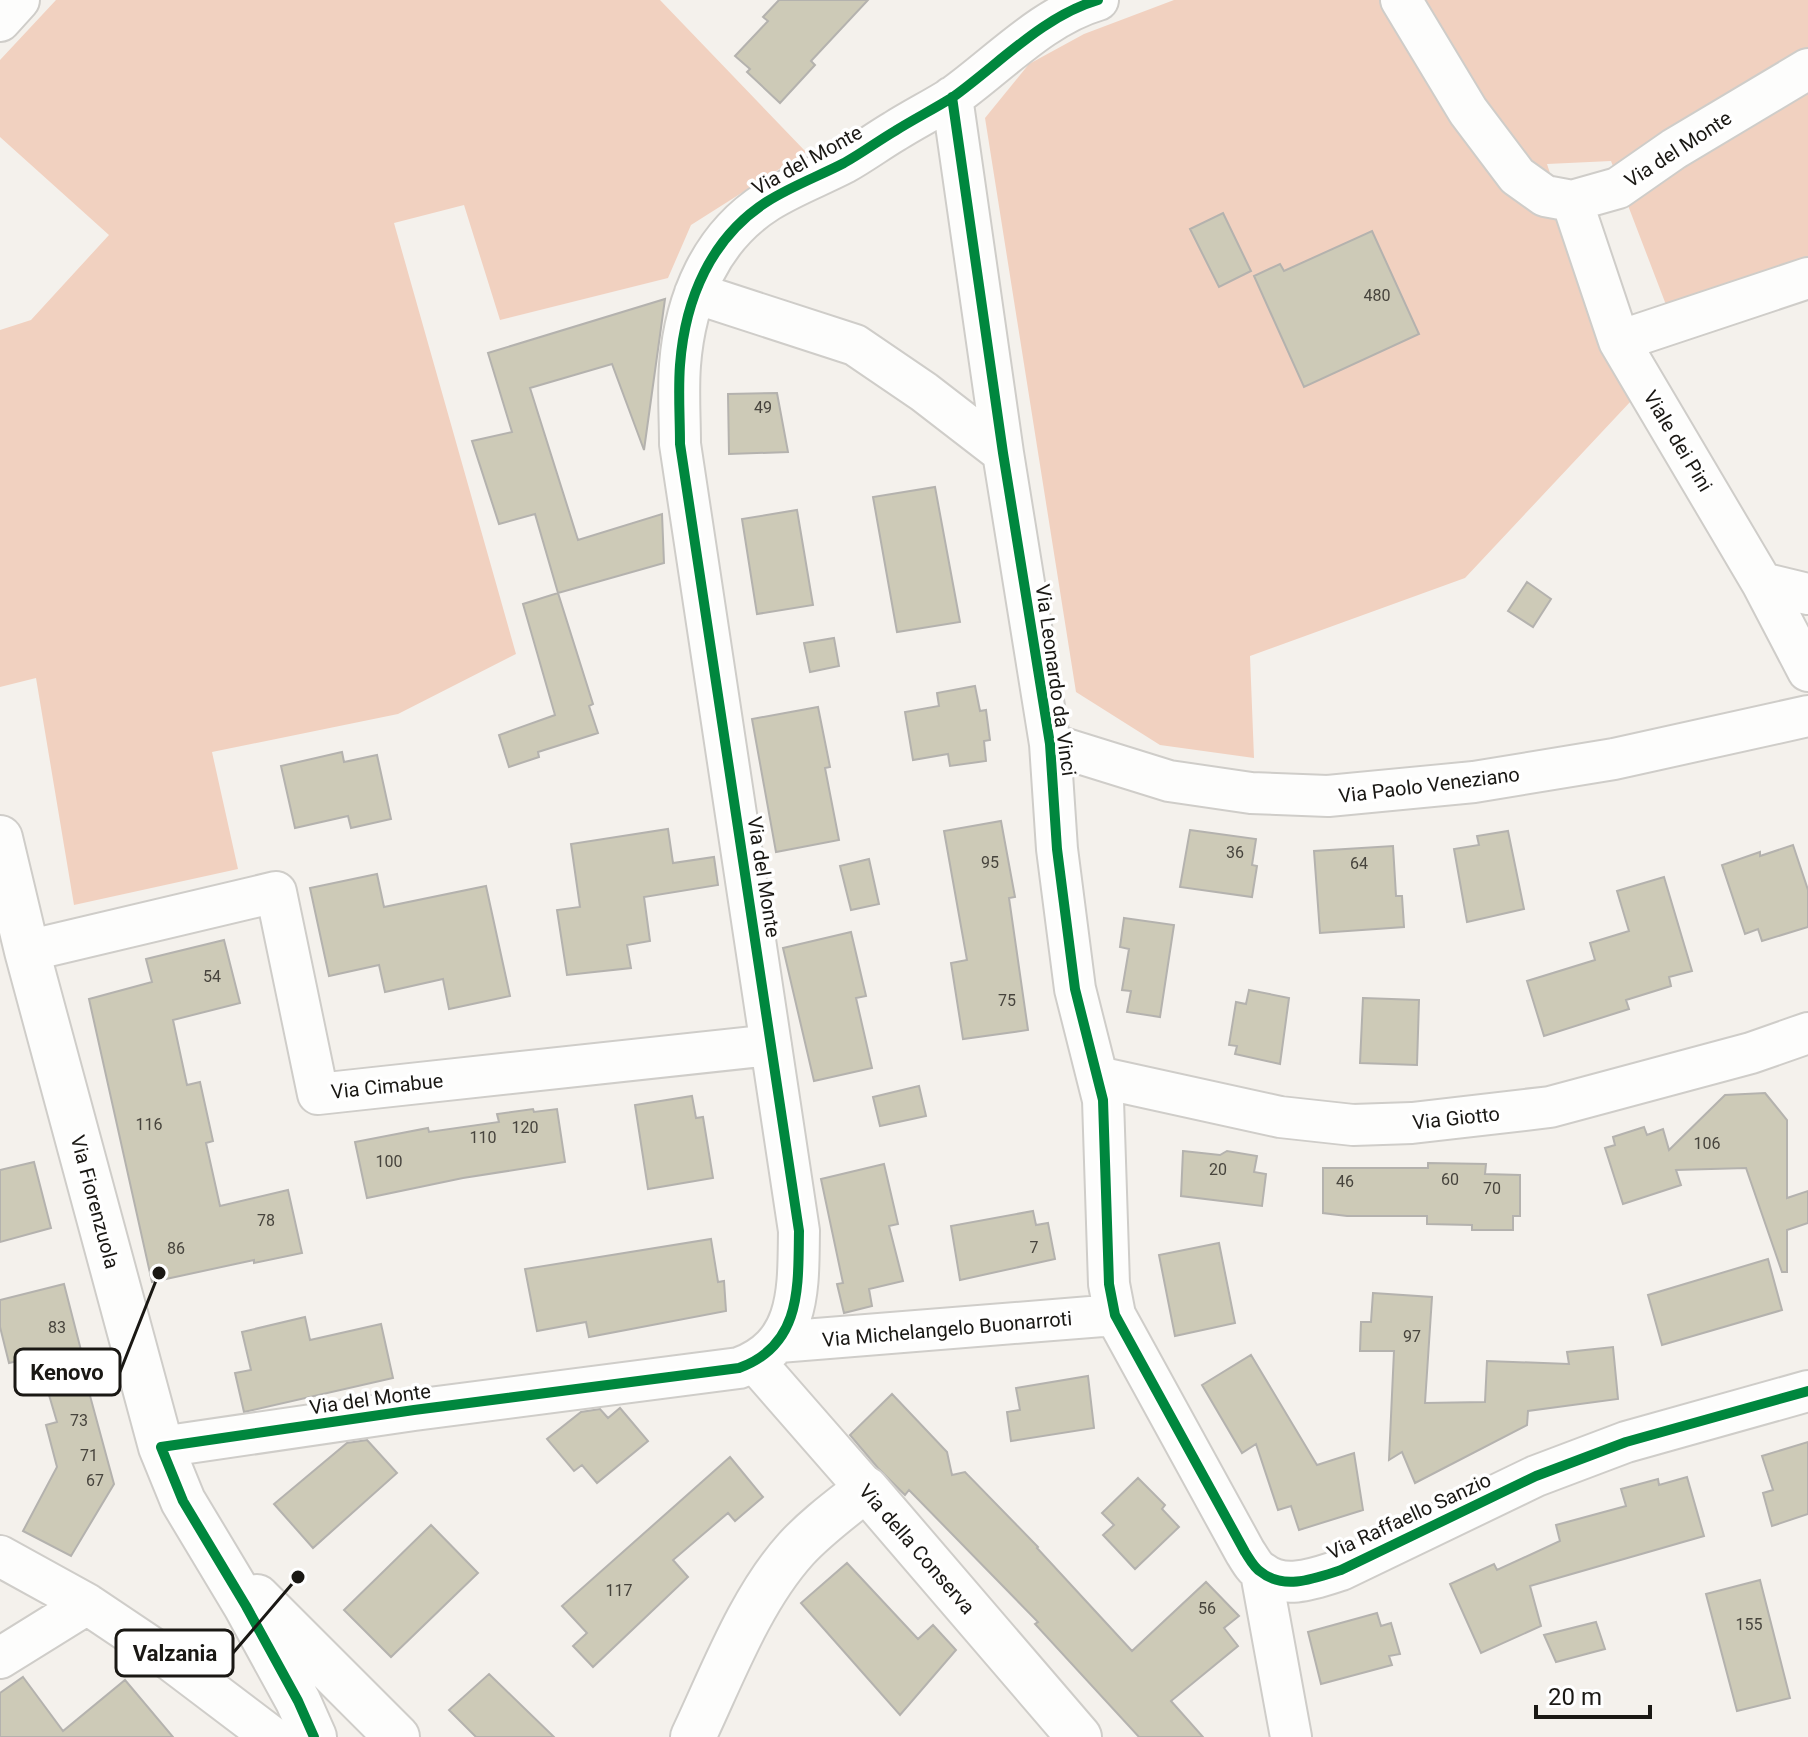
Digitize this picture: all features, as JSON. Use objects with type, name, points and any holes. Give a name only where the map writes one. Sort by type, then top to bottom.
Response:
[{"type":"street","points":[[0,21],[19,0]]},
{"type":"street","name":"Via del Monte","points":[[161,1447],[739,1368],[767,1352],[793,1313],[798,1279],[799,1231],[680,444],[680,365],[695,293],[706,265],[719,244],[745,216],[771,199],[845,162],[952,97],[1034,36],[1080,6],[1098,0]]},
{"type":"street","points":[[1401,0],[1468,111],[1517,176],[1545,196],[1572,201]]},
{"type":"street","name":"Via del Monte","points":[[1572,201],[1618,188],[1674,149],[1808,69]]},
{"type":"street","name":"Via Leonardo da Vinci","points":[[952,97],[1003,453],[1050,744],[1057,849],[1075,989],[1098,1077],[1105,1129],[1109,1284],[1115,1315]]},
{"type":"street","name":"Viale dei Pini","points":[[1572,201],[1619,341],[1762,583],[1808,671]]},
{"type":"street","points":[[1619,341],[1808,278]]},
{"type":"street","points":[[695,293],[855,345],[924,392],[1003,453]]},
{"type":"street","points":[[1762,583],[1808,594]]},
{"type":"street","name":"Via Paolo Veneziano","points":[[1050,744],[1169,781],[1251,793],[1328,796],[1474,782],[1614,759],[1808,716]]},
{"type":"street","name":"Via Fiorenzuola","points":[[0,838],[27,951],[161,1447],[183,1501],[218,1556],[306,1719]]},
{"type":"street","name":"Via Cimabue","points":[[27,951],[276,892],[318,1094],[771,1045]]},
{"type":"street","name":"Via Giotto","points":[[1098,1077],[1280,1117],[1353,1125],[1412,1123],[1550,1107],[1751,1053],[1808,1033]]},
{"type":"street","points":[[1115,1315],[1245,1552],[1261,1573],[1291,1737]]},
{"type":"street","name":"Via Michelangelo Buonarroti","points":[[767,1352],[1115,1315]]},
{"type":"street","name":"Via della Conserva","points":[[767,1352],[866,1489],[1079,1737]]},
{"type":"street","name":"Via Raffaello Sanzio","points":[[1261,1573],[1285,1582],[1310,1580],[1341,1570],[1536,1476],[1626,1442],[1808,1391]]},
{"type":"street","points":[[693,1737],[749,1620],[773,1581],[796,1550],[866,1489]]},
{"type":"street","points":[[0,1556],[87,1604],[169,1659],[272,1737]]},
{"type":"street","name":"Via Fiorenzuola","points":[[218,1556],[387,1727]]},
{"type":"street","points":[[0,1658],[87,1604]]},
{"type":"street","points":[[169,1659],[306,1719],[387,1727]]},
{"type":"shaded area","points":[[56,0],[660,0],[806,152],[691,225],[668,278],[500,320],[464,205],[394,223],[516,654],[398,714],[212,752],[238,869],[74,905],[36,678],[0,687],[0,330],[31,320],[109,235],[0,137],[0,60]]},
{"type":"shaded area","points":[[1174,0],[1808,0],[1808,265],[1668,310],[1611,161],[1547,164],[1631,401],[1465,578],[1250,656],[1254,758],[1160,745],[1076,692],[985,118],[1029,64],[1084,34]]},
{"type":"building","points":[[779,0],[868,0],[811,61],[815,65],[780,103],[735,56],[768,21],[763,17]]},
{"type":"building","points":[[1223,213],[1251,271],[1219,287],[1190,229]]},
{"type":"building","points":[[1372,231],[1419,334],[1304,387],[1254,276],[1280,264],[1284,271]]},
{"type":"building","points":[[665,299],[644,450],[612,364],[530,388],[578,540],[662,514],[664,563],[558,593],[535,514],[499,524],[472,441],[512,432],[488,353]]},
{"type":"building","points":[[777,393],[788,452],[729,454],[728,394]]},
{"type":"building","points":[[935,487],[960,622],[897,632],[873,497]]},
{"type":"building","points":[[797,510],[813,605],[757,614],[742,519]]},
{"type":"building","points":[[1527,582],[1551,599],[1533,627],[1508,611]]},
{"type":"building","points":[[558,593],[593,704],[589,706],[598,733],[538,752],[539,757],[509,767],[499,735],[555,715],[523,604]]},
{"type":"building","points":[[834,638],[839,666],[810,672],[804,643]]},
{"type":"building","points":[[975,686],[980,711],[986,710],[990,740],[984,741],[986,761],[950,766],[948,754],[913,760],[905,712],[939,706],[937,693]]},
{"type":"building","points":[[818,707],[830,767],[825,768],[839,840],[776,852],[752,719]]},
{"type":"building","points":[[342,752],[344,762],[377,755],[391,819],[351,828],[348,816],[295,828],[281,766]]},
{"type":"building","points":[[1001,821],[1015,897],[1009,898],[1028,1030],[963,1039],[951,963],[967,960],[944,831]]},
{"type":"building","points":[[668,829],[673,863],[714,857],[718,885],[644,897],[650,941],[627,945],[631,968],[567,975],[557,910],[580,907],[571,844]]},
{"type":"building","points":[[1190,830],[1256,839],[1252,865],[1257,866],[1252,897],[1180,887]]},
{"type":"building","points":[[1508,831],[1524,909],[1467,922],[1454,849],[1479,845],[1477,836]]},
{"type":"building","points":[[1793,845],[1808,890],[1808,927],[1762,941],[1758,929],[1745,934],[1722,865]]},
{"type":"building","points":[[1393,846],[1396,896],[1402,896],[1404,927],[1320,933],[1314,851]]},
{"type":"building","points":[[869,859],[879,904],[851,910],[840,866]]},
{"type":"building","points":[[377,874],[384,907],[486,886],[510,996],[449,1009],[443,979],[385,992],[379,965],[329,976],[310,888]]},
{"type":"building","points":[[1664,877],[1692,971],[1669,977],[1671,986],[1626,1000],[1629,1009],[1544,1036],[1527,981],[1595,960],[1590,943],[1629,931],[1617,891]]},
{"type":"building","points":[[1124,918],[1174,925],[1160,1017],[1127,1012],[1131,991],[1122,990],[1129,949],[1120,947]]},
{"type":"building","points":[[851,932],[866,996],[856,998],[872,1068],[814,1081],[783,948]]},
{"type":"building","points":[[224,940],[240,1003],[173,1020],[187,1085],[200,1082],[213,1141],[206,1143],[220,1206],[288,1190],[302,1253],[152,1282],[89,999],[152,982],[146,959]]},
{"type":"building","points":[[1249,990],[1289,998],[1280,1064],[1235,1054],[1237,1046],[1229,1045],[1236,1002],[1246,1004]]},
{"type":"building","points":[[1363,998],[1419,1000],[1417,1065],[1360,1063]]},
{"type":"building","points":[[919,1086],[926,1116],[880,1126],[873,1097]]},
{"type":"building","points":[[1765,1093],[1787,1120],[1787,1198],[1808,1191],[1808,1223],[1787,1230],[1787,1272],[1782,1272],[1746,1168],[1676,1170],[1681,1185],[1623,1204],[1605,1148],[1615,1145],[1613,1137],[1644,1127],[1647,1135],[1663,1129],[1669,1150],[1725,1095]]},
{"type":"building","points":[[692,1096],[696,1118],[703,1117],[713,1178],[648,1189],[635,1105]]},
{"type":"building","points":[[533,1109],[534,1112],[557,1109],[565,1162],[463,1178],[367,1198],[355,1142],[428,1128],[429,1132],[499,1122],[497,1114]]},
{"type":"building","points":[[1183,1151],[1220,1155],[1227,1151],[1257,1156],[1254,1172],[1266,1174],[1262,1206],[1181,1196]]},
{"type":"building","points":[[34,1162],[51,1228],[0,1242],[0,1170]]},
{"type":"building","points":[[1428,1163],[1486,1164],[1485,1174],[1520,1175],[1520,1216],[1513,1216],[1513,1230],[1472,1230],[1472,1225],[1427,1224],[1427,1216],[1323,1213],[1323,1168],[1428,1168]]},
{"type":"building","points":[[884,1164],[898,1224],[889,1226],[903,1281],[869,1289],[872,1306],[844,1313],[837,1284],[843,1283],[821,1179]]},
{"type":"building","points":[[1033,1211],[1036,1225],[1048,1223],[1055,1259],[960,1280],[951,1226]]},
{"type":"building","points":[[711,1239],[718,1282],[724,1281],[726,1311],[589,1337],[586,1322],[537,1331],[525,1269]]},
{"type":"building","points":[[1219,1243],[1235,1323],[1175,1336],[1159,1255]]},
{"type":"building","points":[[1768,1259],[1782,1310],[1662,1345],[1648,1295]]},
{"type":"building","points":[[64,1284],[83,1358],[80,1359],[114,1484],[71,1556],[23,1531],[57,1467],[46,1425],[57,1422],[41,1368],[31,1370],[26,1359],[9,1363],[0,1327],[0,1300]]},
{"type":"building","points":[[1373,1293],[1432,1297],[1425,1403],[1485,1402],[1487,1361],[1569,1364],[1567,1352],[1613,1347],[1618,1399],[1528,1411],[1527,1425],[1415,1483],[1402,1452],[1389,1460],[1394,1351],[1360,1351],[1361,1322],[1371,1322]]},
{"type":"building","points":[[305,1317],[310,1340],[381,1324],[393,1378],[244,1412],[235,1373],[251,1370],[242,1332]]},
{"type":"building","points":[[1251,1355],[1317,1465],[1354,1453],[1363,1510],[1299,1530],[1291,1506],[1278,1510],[1256,1444],[1242,1453],[1202,1385]]},
{"type":"building","points":[[1088,1376],[1094,1428],[1011,1441],[1007,1412],[1020,1410],[1016,1388]]},
{"type":"building","points":[[892,1394],[947,1452],[952,1475],[965,1472],[1132,1651],[1206,1582],[1239,1616],[1224,1628],[1238,1646],[1171,1701],[1203,1737],[1139,1737],[1035,1624],[1038,1622],[909,1490],[905,1495],[878,1468],[850,1435]]},
{"type":"building","points":[[620,1408],[648,1441],[597,1483],[582,1465],[574,1471],[547,1439],[581,1412],[600,1409],[608,1418]]},
{"type":"building","points":[[367,1440],[397,1473],[313,1548],[274,1504],[347,1443]]},
{"type":"building","points":[[1808,1442],[1808,1514],[1772,1526],[1763,1493],[1773,1490],[1762,1456]]},
{"type":"building","points":[[730,1457],[763,1497],[735,1521],[728,1513],[673,1560],[688,1577],[593,1667],[573,1646],[587,1633],[562,1606]]},
{"type":"building","points":[[1687,1477],[1704,1536],[1530,1586],[1541,1626],[1481,1653],[1450,1584],[1494,1564],[1497,1570],[1560,1541],[1556,1525],[1626,1506],[1621,1489],[1658,1479],[1659,1485]]},
{"type":"building","points":[[1138,1478],[1165,1505],[1162,1509],[1179,1527],[1135,1569],[1103,1535],[1114,1525],[1102,1513]]},
{"type":"building","points":[[431,1525],[478,1573],[391,1657],[344,1610]]},
{"type":"building","points":[[847,1563],[918,1639],[933,1625],[956,1650],[900,1715],[801,1603]]},
{"type":"building","points":[[1760,1580],[1790,1698],[1737,1711],[1706,1594]]},
{"type":"building","points":[[1377,1613],[1381,1626],[1391,1623],[1400,1654],[1389,1656],[1392,1665],[1321,1684],[1308,1632]]},
{"type":"building","points":[[1596,1622],[1605,1649],[1556,1662],[1544,1635]]},
{"type":"building","points":[[489,1674],[554,1737],[476,1737],[449,1710]]},
{"type":"building","points":[[23,1677],[63,1731],[125,1680],[173,1737],[0,1737],[0,1693]]},
{"type":"cycle path","points":[[314,1737],[246,1606],[183,1501],[161,1447],[739,1368],[760,1358],[775,1345],[785,1329],[796,1293],[799,1231],[680,444],[680,365],[688,317],[704,272],[716,251],[748,216],[768,201],[844,163],[953,97],[1040,29],[1078,7],[1098,0]]},
{"type":"cycle path","points":[[952,97],[1003,453],[1050,744],[1057,849],[1075,989],[1103,1100],[1109,1284],[1115,1315],[1250,1560],[1258,1570],[1280,1581],[1300,1581],[1341,1570],[1536,1476],[1626,1442],[1808,1391]]},
{"type":"place","name":"Kenovo","points":[[159,1273]]},
{"type":"place","name":"Valzania","points":[[298,1577]]}]
